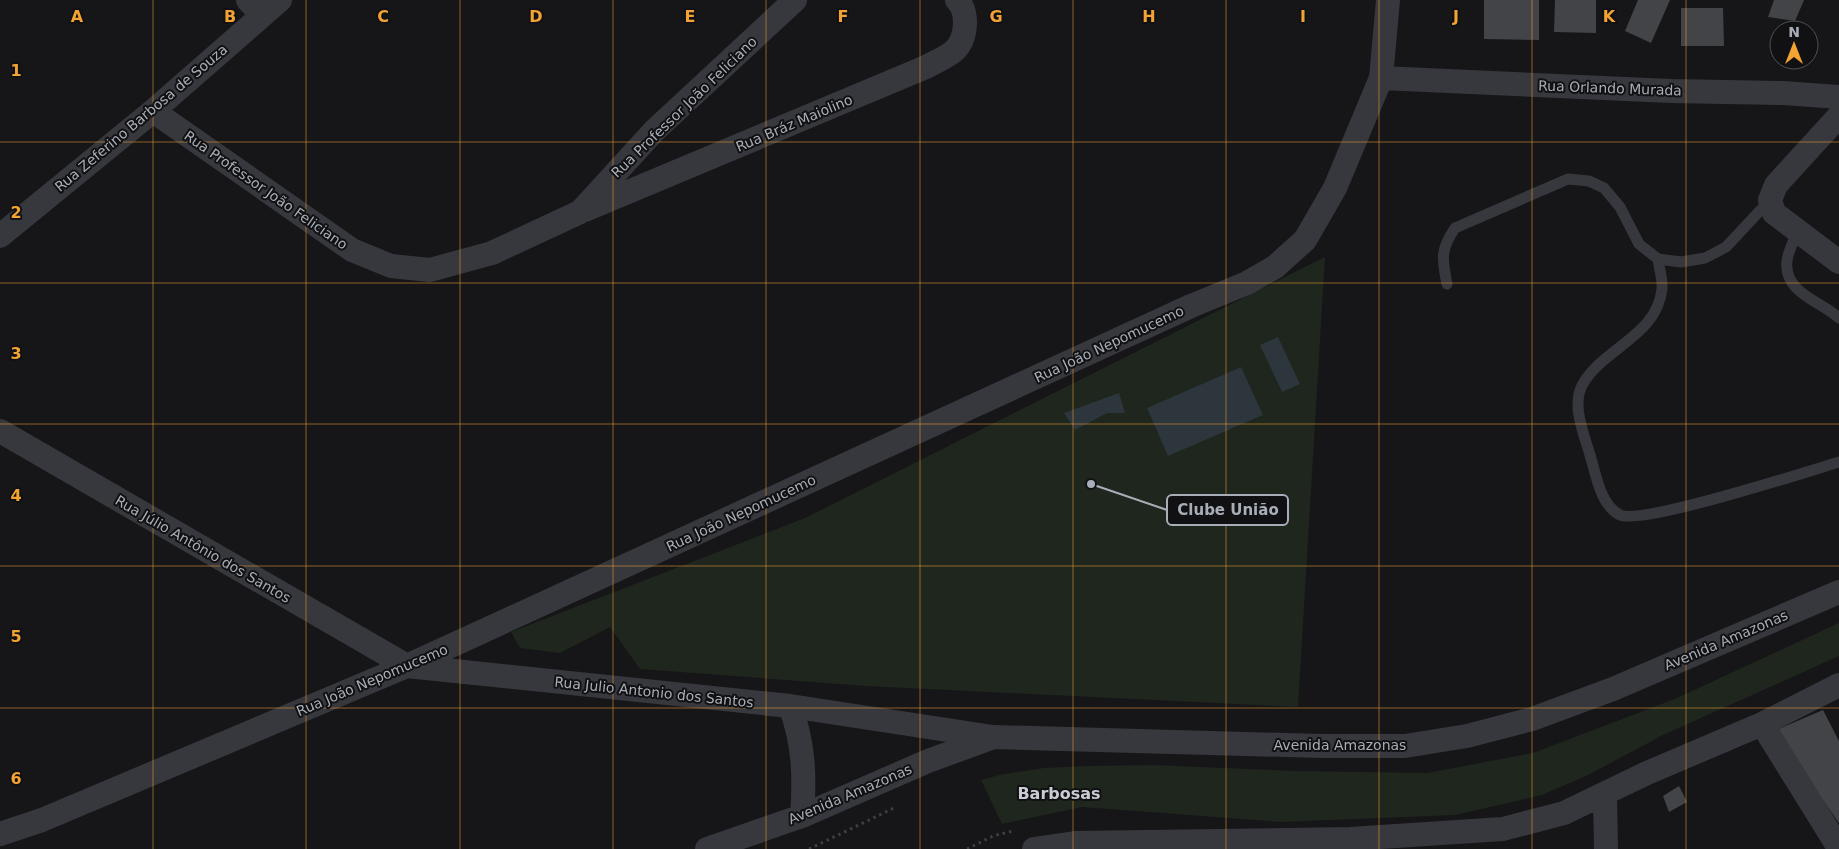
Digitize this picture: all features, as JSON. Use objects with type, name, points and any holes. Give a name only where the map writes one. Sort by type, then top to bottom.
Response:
[{"type":"street","name":"Rua Zeferino Barbosa de Souza","points":[[0,236],[153,111],[255,8],[280,0]]},
{"type":"street","name":"Rua Professor João Feliciano","points":[[153,111],[352,250],[391,266],[430,270],[492,253],[580,212],[654,131],[795,0]]},
{"type":"street","name":"Rua Bráz Maiolino","points":[[580,212],[926,67],[955,50],[966,26],[962,5],[957,0]]},
{"type":"street","name":"Rua João Nepomucemo","points":[[0,834],[42,820],[406,666],[1182,310],[1247,282],[1275,267],[1305,240],[1335,188],[1381,78],[1388,0]]},
{"type":"street","name":"Rua Orlando Murada","points":[[1381,78],[1671,91],[1783,93],[1839,97]]},
{"type":"street","points":[[1839,116],[1776,185],[1770,200],[1774,213],[1839,262]]},
{"type":"street","name":"Rua Júlio Antônio dos Santos","points":[[0,431],[406,666]]},
{"type":"street","name":"Avenida Amazonas","points":[[790,706],[992,737],[1322,746],[1405,746],[1467,736],[1532,718],[1613,690],[1839,592]]},
{"type":"street","name":"Rua Julio Antonio dos Santos","points":[[406,666],[790,706]]},
{"type":"street","points":[[1034,849],[1075,843],[1350,839],[1470,833],[1503,829],[1564,813],[1605,795],[1646,773],[1762,724],[1839,685]]},
{"type":"street","points":[[790,706],[797,724],[804,763],[802,816]]},
{"type":"street","points":[[1762,724],[1839,848]]},
{"type":"street","name":"Avenida Amazonas","points":[[707,849],[802,816],[928,761],[992,737]]},
{"type":"street","points":[[1605,795],[1606,849]]},
{"type":"lane","points":[[1447,284],[1442,261],[1444,244],[1455,228],[1568,179],[1589,181],[1604,188],[1620,207],[1639,244],[1658,259],[1681,262],[1705,258],[1726,247],[1770,200]]},
{"type":"lane","points":[[1798,231],[1787,261],[1788,278],[1799,293],[1839,318]]},
{"type":"lane","points":[[1658,259],[1662,288],[1654,315],[1639,333],[1607,358],[1583,383],[1578,401],[1580,419],[1598,482],[1608,506],[1620,514],[1632,518],[1648,515],[1726,496],[1839,462]]},
{"type":"path","points":[[809,849],[904,804]]},
{"type":"path","points":[[967,849],[993,836],[1019,829]]},
{"type":"shaded area","points":[[1325,257],[1298,707],[866,686],[640,669],[610,627],[560,653],[520,648],[511,632],[805,518]]},
{"type":"shaded area","points":[[1278,337],[1300,384],[1282,392],[1260,345]]},
{"type":"shaded area","points":[[1241,367],[1263,415],[1168,456],[1147,408]]},
{"type":"shaded area","points":[[1119,393],[1125,413],[1107,413],[1075,430],[1064,413]]},
{"type":"shaded area","points":[[1839,623],[1839,656],[1663,735],[1588,775],[1542,795],[1455,815],[1281,822],[1082,807],[1002,824],[981,780],[999,775],[1044,768],[1086,766],[1154,765],[1296,771],[1427,773],[1533,753],[1677,698]]},
{"type":"building","points":[[1484,0],[1539,0],[1539,40],[1484,39]]},
{"type":"building","points":[[1555,0],[1596,0],[1596,33],[1554,32]]},
{"type":"building","points":[[1638,0],[1670,0],[1651,43],[1625,31]]},
{"type":"building","points":[[1774,0],[1804,0],[1795,20],[1768,17]]},
{"type":"building","points":[[1681,8],[1723,8],[1724,46],[1681,46]]},
{"type":"building","points":[[1823,710],[1839,741],[1839,823],[1774,731]]},
{"type":"building","points":[[1679,786],[1687,802],[1669,812],[1663,796]]},
{"type":"place","name":"Clube União","points":[[1091,484]]},
{"type":"district","name":"Barbosas","points":[[1059,793]]}]
